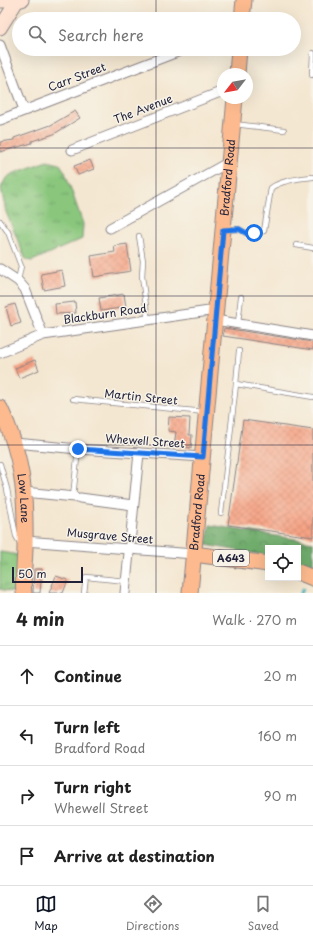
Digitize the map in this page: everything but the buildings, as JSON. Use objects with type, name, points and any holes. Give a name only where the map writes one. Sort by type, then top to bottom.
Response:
[{"type":"main road","points":[[243,12],[244,0]]},
{"type":"main road","points":[[237,68],[238,56]]},
{"type":"main road","name":"Bradford Road","points":[[190,593],[235,104]]},
{"type":"main road","name":"Low Lane","points":[[0,408],[15,443],[21,466],[24,492],[24,593]]},
{"type":"main road","name":"A643","points":[[194,554],[265,564]]},
{"type":"main road","points":[[301,573],[313,578]]},
{"type":"street","points":[[0,1],[20,1]]},
{"type":"street","points":[[0,28],[20,1]]},
{"type":"street","points":[[0,45],[24,110]]},
{"type":"street","name":"Carr Street","points":[[0,120],[167,56]]},
{"type":"street","name":"The Avenue","points":[[72,150],[217,93]]},
{"type":"street","points":[[110,228],[229,162]]},
{"type":"street","points":[[0,269],[18,281],[25,289],[43,335]]},
{"type":"street","name":"Blackburn Road","points":[[0,353],[43,335],[148,321],[216,315],[238,323],[313,336]]},
{"type":"street","name":"Whewell Street","points":[[15,443],[78,449],[203,457]]},
{"type":"street","points":[[125,593],[139,453]]},
{"type":"street","points":[[24,492],[133,505]]},
{"type":"street","name":"Musgrave Street","points":[[25,544],[194,554]]},
{"type":"lane","points":[[312,75],[313,53]]},
{"type":"lane","points":[[233,124],[284,130]]},
{"type":"lane","points":[[223,230],[239,229],[246,233],[264,231],[271,188],[275,185],[291,180],[313,177]]},
{"type":"lane","points":[[0,221],[8,232],[22,266],[18,281]]},
{"type":"lane","points":[[139,236],[143,261],[142,276],[148,321]]},
{"type":"lane","points":[[296,244],[313,248]]},
{"type":"lane","points":[[238,323],[242,297]]},
{"type":"lane","points":[[222,513],[240,351]]},
{"type":"lane","points":[[236,384],[313,397]]},
{"type":"lane","name":"Martin Street","points":[[73,399],[207,412]]},
{"type":"lane","points":[[76,497],[78,449]]},
{"type":"lane","points":[[0,464],[10,502],[16,536],[18,541],[25,544]]},
{"type":"lane","points":[[84,593],[86,577],[126,581]]},
{"type":"green space","points":[[47,161],[60,164],[65,172],[83,224],[82,239],[32,261],[26,260],[6,212],[1,188],[6,178],[12,174]]},
{"type":"green space","points":[[210,525],[313,542],[313,573],[301,567],[301,545],[265,545],[265,555],[206,545]]},
{"type":"green space","points":[[0,552],[19,555],[17,593],[0,589]]},
{"type":"waterway","points":[[301,593],[303,589]]},
{"type":"route","points":[[78,449],[203,457],[223,230],[239,229],[246,233],[254,233]]}]
